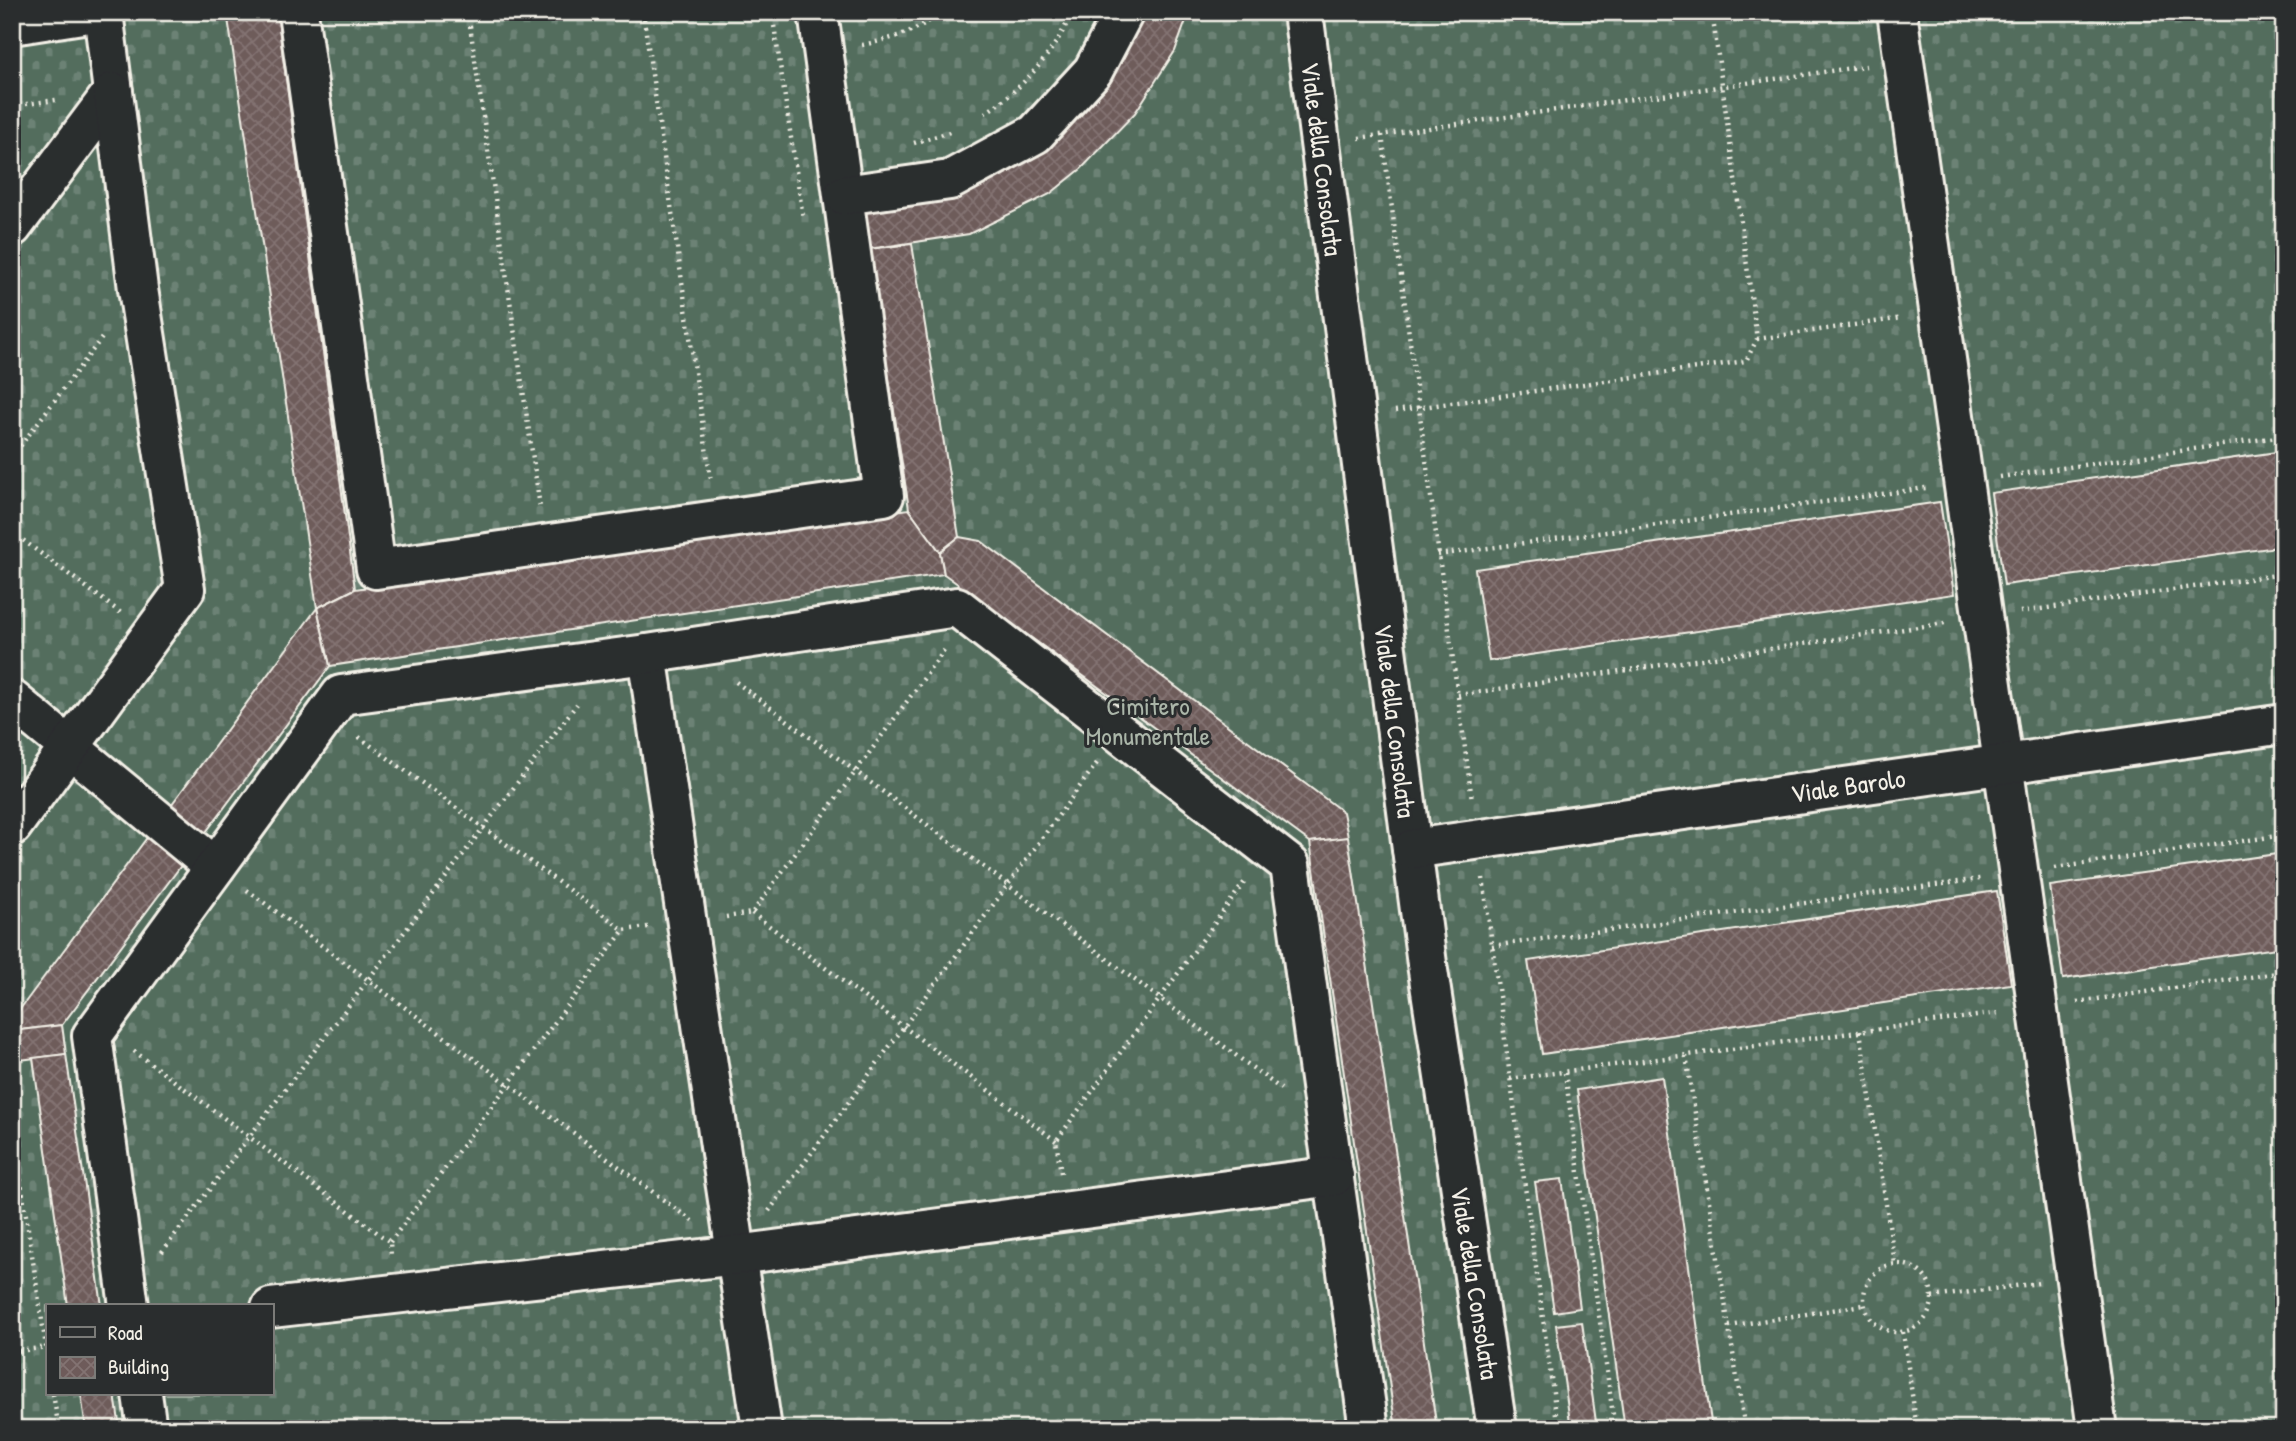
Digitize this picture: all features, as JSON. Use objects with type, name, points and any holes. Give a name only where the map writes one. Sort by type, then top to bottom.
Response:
[{"type":"street","points":[[12,25],[96,12]]},
{"type":"street","points":[[12,826],[186,589],[138,289],[103,12]]},
{"type":"street","points":[[298,12],[376,569],[884,496],[818,12]]},
{"type":"street","points":[[844,195],[950,180],[1035,134],[1093,71],[1124,12]]},
{"type":"street","name":"Viale della Consolata","points":[[1303,12],[1412,849],[1497,1429]]},
{"type":"street","points":[[1897,12],[2001,764],[2097,1429]]},
{"type":"street","points":[[12,227],[113,92]]},
{"type":"street","points":[[129,1301],[92,1036],[341,695],[690,648],[957,607],[1290,865],[1368,1429]]},
{"type":"street","points":[[629,656],[737,1255],[762,1429]]},
{"type":"street","points":[[12,700],[70,744],[215,867]]},
{"type":"street","name":"Viale Barolo","points":[[1412,849],[2284,724]]},
{"type":"street","points":[[273,1308],[737,1255],[1334,1176]]},
{"type":"street","points":[[142,1396],[147,1429]]},
{"type":"path","points":[[468,12],[546,545]]},
{"type":"path","points":[[643,12],[716,521]]},
{"type":"path","points":[[772,12],[805,231]]},
{"type":"path","points":[[823,50],[890,40],[922,27],[941,12]]},
{"type":"path","points":[[978,117],[1018,88],[1046,57],[1072,12]]},
{"type":"path","points":[[1356,417],[1746,361],[1758,339],[1712,12]]},
{"type":"path","points":[[1320,144],[1904,61]]},
{"type":"path","points":[[912,143],[957,130]]},
{"type":"path","points":[[1382,135],[1558,1429]]},
{"type":"path","points":[[795,163],[838,158]]},
{"type":"path","points":[[12,457],[138,289]]},
{"type":"path","points":[[1758,339],[1939,313]]},
{"type":"path","points":[[1438,555],[2284,436]]},
{"type":"path","points":[[697,481],[723,477]]},
{"type":"path","points":[[527,506],[553,502]]},
{"type":"path","points":[[12,532],[150,636]]},
{"type":"path","points":[[1458,695],[2284,573]]},
{"type":"path","points":[[690,648],[1326,1122]]},
{"type":"path","points":[[129,1301],[368,982],[629,656]]},
{"type":"path","points":[[215,867],[737,1255],[1119,733]]},
{"type":"path","points":[[1492,946],[2284,835]]},
{"type":"path","points":[[1066,1211],[1056,1141],[1269,848]]},
{"type":"path","points":[[752,914],[1056,1141]]},
{"type":"path","points":[[393,1294],[390,1242],[624,930]]},
{"type":"path","points":[[1510,1079],[2284,972]]},
{"type":"path","points":[[99,1026],[390,1242]]},
{"type":"path","points":[[1860,1031],[1895,1264]]},
{"type":"path","points":[[1686,1056],[1745,1429]]},
{"type":"path","points":[[1565,1073],[1615,1429]]},
{"type":"path","points":[[12,1124],[46,1347],[12,1352]]},
{"type":"path","points":[[1895,1264],[1921,1273],[1932,1297],[1927,1316],[1920,1324],[1903,1332],[1882,1328],[1868,1315],[1864,1305],[1863,1296],[1870,1278],[1885,1266],[1895,1264]]},
{"type":"path","points":[[1932,1297],[2075,1279]]},
{"type":"path","points":[[1729,1326],[1864,1305]]},
{"type":"path","points":[[1903,1332],[1917,1429]]},
{"type":"path","points":[[53,1396],[59,1429]]},
{"type":"green space","name":"Cimitero Monumentale","points":[[12,12],[2284,12],[2284,1429],[12,1429]]},
{"type":"building","points":[[227,12],[277,12],[355,589],[317,608]]},
{"type":"building","points":[[1144,12],[1189,12],[1175,51],[1135,113],[1081,169],[1050,194],[969,234],[869,249],[863,208],[1103,84],[1134,37]]},
{"type":"building","points":[[912,244],[959,537],[940,552],[909,509],[869,249]]},
{"type":"building","points":[[2284,451],[2284,546],[2004,585],[1991,493]]},
{"type":"building","points":[[1940,502],[1954,594],[1489,661],[1475,569]]},
{"type":"building","points":[[909,509],[940,552],[944,574],[330,666],[317,608],[355,589]]},
{"type":"building","points":[[959,537],[981,541],[1343,812],[1348,837],[1310,842],[944,574],[940,552]]},
{"type":"building","points":[[317,608],[330,666],[62,1025],[12,1031],[12,1020]]},
{"type":"building","points":[[1348,837],[1437,1429],[1396,1429],[1310,842]]},
{"type":"building","points":[[2284,853],[2284,947],[2063,979],[2050,886]]},
{"type":"building","points":[[1997,891],[2011,984],[1542,1054],[1528,961]]},
{"type":"building","points":[[62,1025],[66,1054],[12,1061],[12,1031]]},
{"type":"building","points":[[66,1054],[102,1304],[68,1304],[33,1058]]},
{"type":"building","points":[[1662,1077],[1712,1429],[1625,1429],[1577,1090]]},
{"type":"building","points":[[1562,1179],[1580,1308],[1554,1312],[1535,1182]]},
{"type":"building","points":[[1582,1322],[1597,1429],[1571,1429],[1556,1325]]},
{"type":"building","points":[[81,1396],[115,1396],[120,1429],[86,1429]]}]
